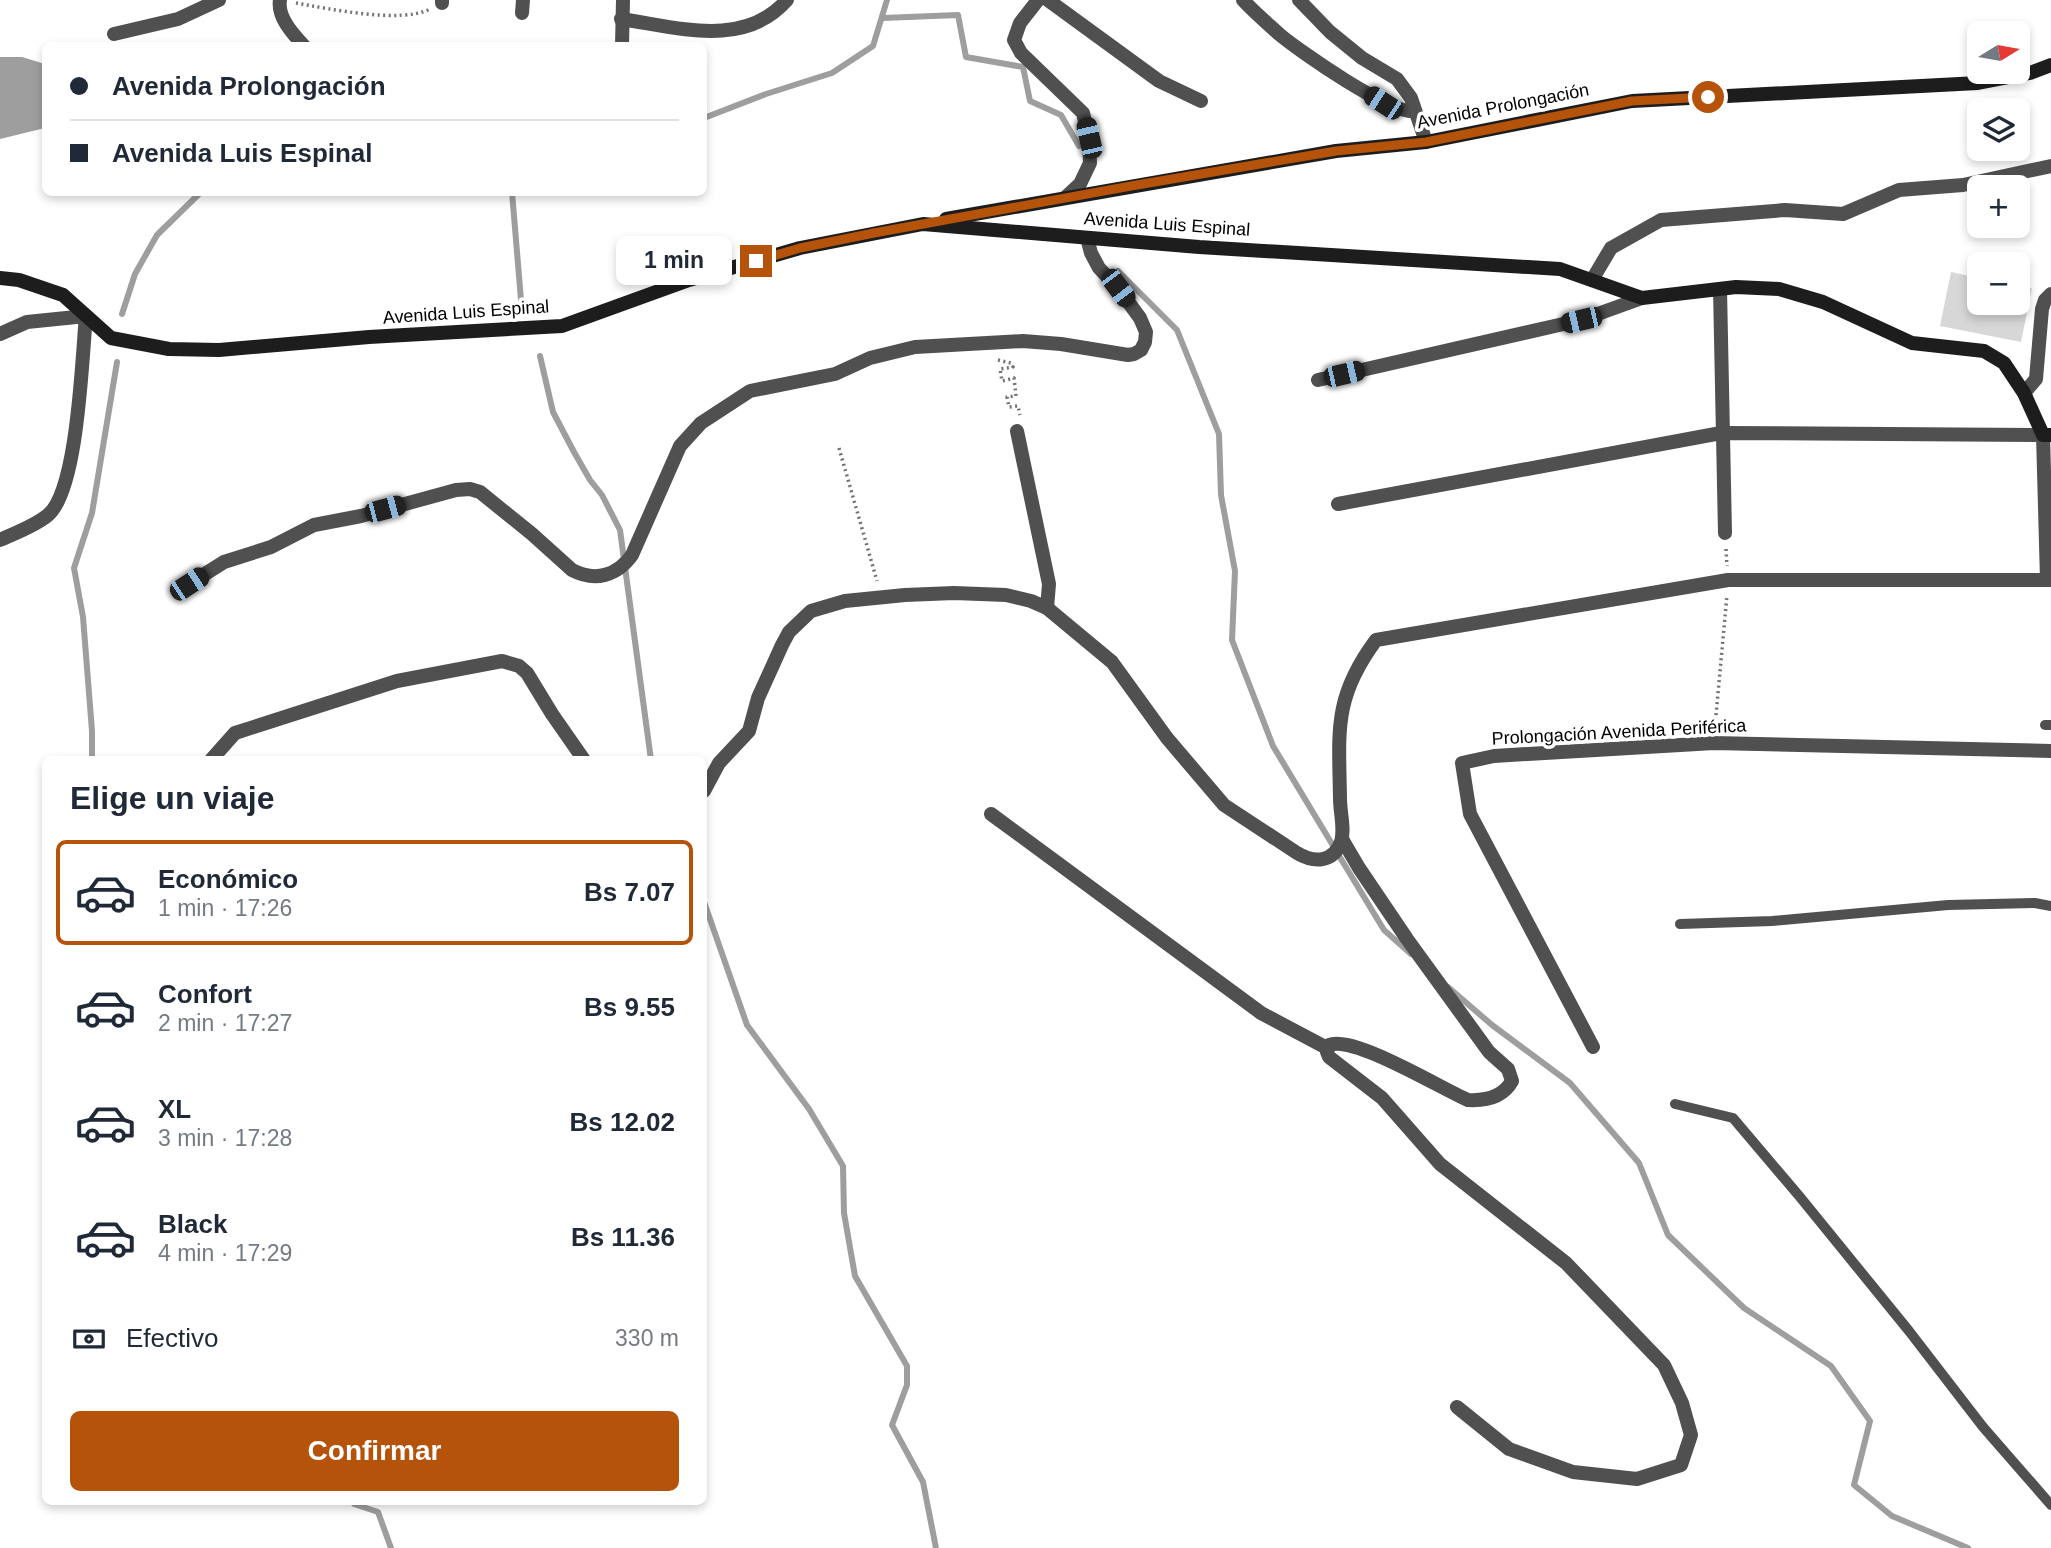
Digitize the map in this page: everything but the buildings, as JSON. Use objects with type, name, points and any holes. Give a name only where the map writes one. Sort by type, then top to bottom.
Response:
[{"type":"street","points":[[114,34],[178,19],[219,0]]},
{"type":"street","points":[[280,0],[279,9],[292,34],[300,42]]},
{"type":"street","points":[[622,42],[623,0]]},
{"type":"street","points":[[621,19],[707,32],[740,30],[764,20],[787,0]]},
{"type":"street","points":[[1038,0],[1020,23],[1014,40],[1021,52],[1083,113],[1089,138],[1090,163],[1080,184],[1066,197]]},
{"type":"street","points":[[1048,0],[1159,81],[1201,101]]},
{"type":"street","points":[[1243,0],[1280,35],[1314,60],[1383,103],[1409,113],[1415,111]]},
{"type":"street","points":[[1299,0],[1330,32],[1362,58],[1397,79],[1411,98],[1426,142]]},
{"type":"street","name":"Avenida Prolongación","points":[[923,223],[1336,151],[1426,142],[1632,101],[1978,83],[2030,73],[2051,65]]},
{"type":"street","points":[[1592,281],[1611,248],[1661,220],[1784,210],[1843,214],[1899,190],[1963,185],[2051,166]]},
{"type":"street","name":"Avenida Luis Espinal","points":[[0,278],[19,280],[63,295],[111,338],[169,349],[219,350],[369,337],[562,326],[689,280],[788,252],[923,223],[1087,238],[1560,269],[1642,298],[1736,287],[1779,289],[1824,302],[1912,343],[1984,351],[2004,363],[2047,435]]},
{"type":"street","points":[[189,584],[224,562],[271,547],[314,525],[361,516],[456,490],[470,489],[480,492],[501,507],[572,570],[584,576],[599,577],[611,574],[632,555],[680,446],[688,434],[750,391],[835,374],[870,358],[915,347],[1023,341],[1128,355],[1141,350],[1146,332],[1140,318],[1099,268],[1087,238]]},
{"type":"street","points":[[1720,289],[1725,533]]},
{"type":"street","points":[[2024,393],[2036,379],[2042,309],[2051,294]]},
{"type":"street","points":[[1318,380],[1581,320],[1642,298]]},
{"type":"street","points":[[0,334],[27,323],[86,316],[80,411],[66,477],[49,515],[0,540]]},
{"type":"street","points":[[1017,431],[1049,584],[1047,608]]},
{"type":"street","points":[[1327,1048],[1332,1043],[1343,1043],[1377,1054],[1468,1100],[1495,1097],[1512,1081],[1508,1069],[1489,1052],[1407,939],[1342,839],[1340,719],[1345,694],[1356,668],[1376,640],[1728,580],[2049,580],[2047,435],[1721,433],[1338,504]]},
{"type":"street","points":[[707,785],[719,763],[749,731],[758,698],[789,632],[811,611],[826,605],[881,598],[954,593],[1006,595],[1047,608],[1112,662],[1167,738],[1224,805],[1308,860],[1322,860],[1331,856],[1342,839]]},
{"type":"street","points":[[215,756],[235,733],[397,681],[502,661],[519,666],[527,673],[581,756]]},
{"type":"street","name":"Prolongación Avenida Periférica","points":[[1593,1047],[1470,814],[1462,763],[1494,756],[1714,743],[2051,751]]},
{"type":"street","points":[[991,814],[1261,1013],[1327,1048],[1329,1057],[1382,1098],[1440,1164],[1566,1263],[1605,1301],[1635,1337],[1664,1365],[1682,1403],[1690,1435],[1681,1465],[1637,1479],[1573,1472],[1509,1449],[1457,1408]]},
{"type":"lane","points":[[1680,924],[1772,921],[1948,905],[2035,903],[2051,906]]},
{"type":"lane","points":[[1675,1104],[1733,1118],[1909,1331],[1983,1427],[2051,1505]]},
{"type":"path","points":[[280,0],[352,12],[417,16],[442,1]]},
{"type":"path","points":[[998,360],[1011,363],[1013,367],[1000,369],[1002,381],[1014,378],[1016,396],[1007,397],[1009,407],[1018,406],[1020,416],[1011,419],[1017,431]]},
{"type":"path","points":[[839,448],[881,598]]},
{"type":"path","points":[[1714,743],[1728,580],[1725,533]]},
{"type":"shaded area","points":[[0,57],[22,57],[42,63],[42,129],[0,139]]},
{"type":"shaded area","points":[[1951,272],[1967,275],[1967,315],[2026,315],[2021,342],[1940,326]]},
{"type":"waterway","points":[[707,117],[832,73],[873,46],[887,0]]},
{"type":"waterway","points":[[883,18],[958,15],[966,57],[1023,67],[1030,101],[1061,115],[1079,146]]},
{"type":"waterway","points":[[122,314],[135,274],[157,235],[197,196]]},
{"type":"waterway","points":[[512,196],[521,300]]},
{"type":"waterway","points":[[1118,271],[1177,330],[1219,434],[1221,495],[1235,571],[1232,640],[1273,746],[1332,844]]},
{"type":"waterway","points":[[540,356],[553,412],[620,530],[650,756]]},
{"type":"waterway","points":[[92,756],[83,617],[74,568],[92,513],[117,362]]},
{"type":"waterway","points":[[1338,854],[1384,930],[1411,954]]},
{"type":"waterway","points":[[707,911],[747,1025],[809,1109],[843,1166],[844,1213],[855,1276],[907,1366],[907,1385],[892,1425],[923,1482],[936,1548]]},
{"type":"waterway","points":[[1448,987],[1492,1025],[1570,1083],[1639,1163],[1668,1235],[1744,1308],[1831,1366],[1870,1421],[1854,1485],[1892,1516],[1968,1548]]},
{"type":"waterway","points":[[357,1505],[378,1512],[391,1548]]},
{"type":"route","points":[[756,261],[800,248],[923,223],[1131,186],[1336,151],[1426,142],[1632,101],[1708,97]]}]
